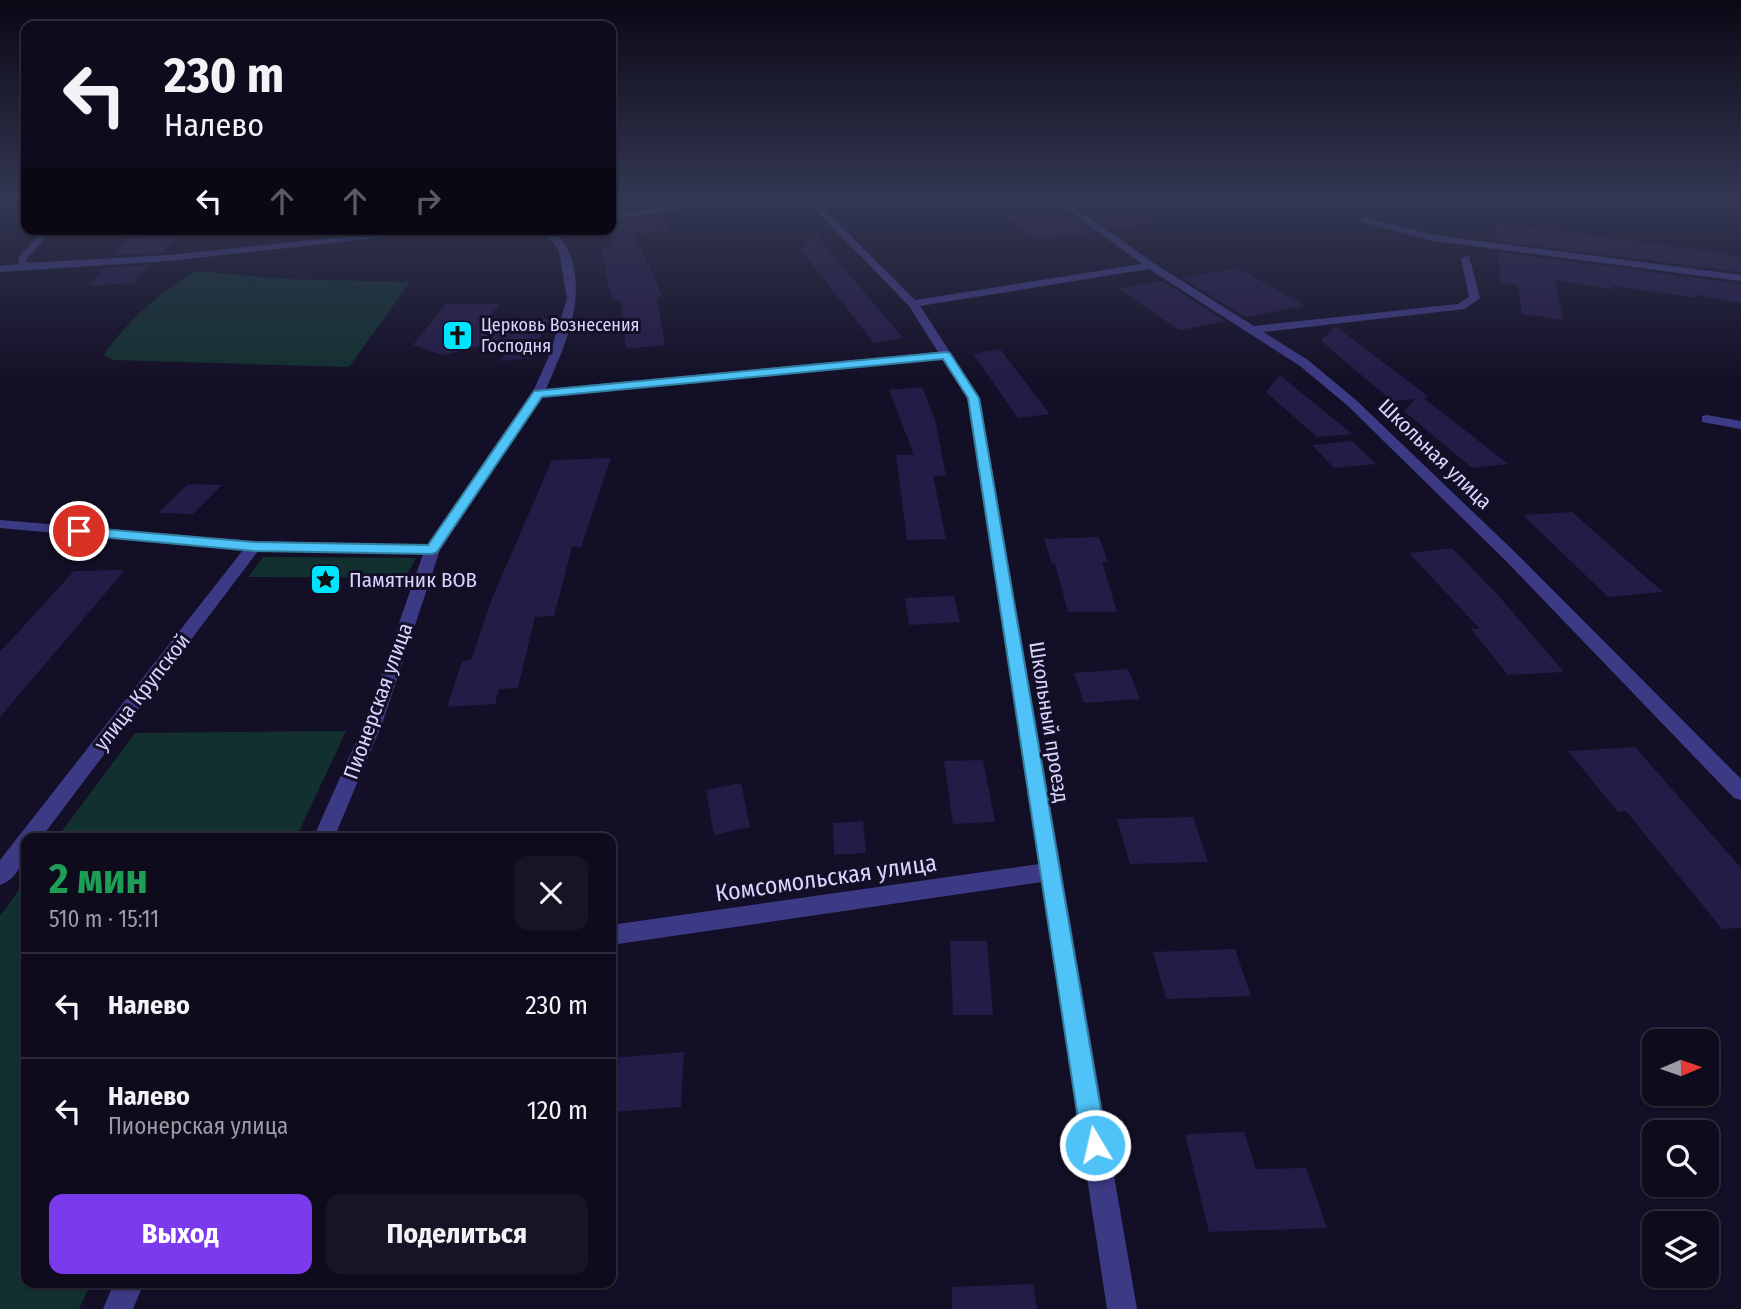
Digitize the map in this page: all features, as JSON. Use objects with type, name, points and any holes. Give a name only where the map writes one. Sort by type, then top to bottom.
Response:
[{"type":"street","points":[[21,260],[25,265]]},
{"type":"street","points":[[0,269],[25,265],[126,260]]},
{"type":"street","name":"Пионерская улица","points":[[326,833],[373,724],[432,550],[538,394],[555,356],[572,299],[566,260]]},
{"type":"street","name":"Школьный проезд","points":[[869,260],[912,304],[974,398],[1122,1309]]},
{"type":"street","name":"Школьная улица","points":[[1143,260],[1304,363],[1352,403],[1513,559],[1741,792]]},
{"type":"street","points":[[1251,330],[1461,307],[1475,298],[1466,260]]},
{"type":"street","points":[[1604,260],[1741,278]]},
{"type":"street","points":[[912,304],[1151,266]]},
{"type":"street","points":[[538,394],[946,355]]},
{"type":"street","points":[[1707,419],[1741,425]]},
{"type":"street","points":[[0,524],[254,546],[432,550]]},
{"type":"street","name":"улица Крупской","points":[[33,833],[254,546]]},
{"type":"street","name":"улица Крупской","points":[[0,876],[21,849]]},
{"type":"street","name":"Комсомольская улица","points":[[616,934],[1050,872]]},
{"type":"street","points":[[118,1309],[127,1288]]},
{"type":"green space","points":[[195,271],[286,279],[410,282],[349,367],[113,360],[104,355],[123,330],[145,308]]},
{"type":"green space","points":[[263,557],[416,558],[405,578],[248,577]]},
{"type":"green space","points":[[346,731],[298,833],[61,833],[135,733]]},
{"type":"green space","points":[[21,887],[21,1288],[89,1288],[79,1309],[0,1309],[0,916]]},
{"type":"building","points":[[604,260],[646,260],[663,297],[657,297],[665,345],[626,349],[621,301],[612,301]]},
{"type":"building","points":[[809,260],[838,260],[903,338],[874,343]]},
{"type":"building","points":[[1499,260],[1559,260],[1741,284],[1741,303],[1696,295],[1697,298],[1555,280],[1563,320],[1522,314],[1518,285],[1501,283]]},
{"type":"building","points":[[1647,260],[1741,260],[1741,272]]},
{"type":"building","points":[[150,265],[133,283],[90,286],[104,268]]},
{"type":"building","points":[[1238,268],[1305,306],[1245,317],[1182,278]]},
{"type":"building","points":[[1162,281],[1226,321],[1181,330],[1118,288]]},
{"type":"building","points":[[446,304],[499,304],[488,320],[549,319],[549,330],[543,331],[531,358],[500,361],[512,339],[442,355],[413,345]]},
{"type":"building","points":[[1335,326],[1429,397],[1424,398],[1508,464],[1472,468],[1404,411],[1415,399],[1392,401],[1321,341]]},
{"type":"building","points":[[1000,349],[1050,414],[1018,418],[973,354]]},
{"type":"building","points":[[1280,375],[1352,434],[1317,437],[1266,392]]},
{"type":"building","points":[[922,387],[935,419],[946,476],[933,476],[946,539],[907,540],[896,455],[914,455],[889,390]]},
{"type":"building","points":[[1352,441],[1376,464],[1334,468],[1312,445]]},
{"type":"building","points":[[611,458],[581,547],[572,547],[554,616],[535,617],[518,688],[499,689],[495,704],[447,707],[462,661],[471,660],[493,596],[552,460]]},
{"type":"building","points":[[188,484],[222,485],[193,514],[158,513]]},
{"type":"building","points":[[1572,512],[1663,592],[1608,597],[1523,515]]},
{"type":"building","points":[[1099,537],[1108,562],[1102,562],[1117,612],[1068,612],[1055,564],[1052,564],[1044,539]]},
{"type":"building","points":[[1452,548],[1497,594],[1564,672],[1508,675],[1471,629],[1480,629],[1409,553]]},
{"type":"building","points":[[125,570],[0,717],[0,652],[74,571]]},
{"type":"building","points":[[954,596],[960,622],[909,625],[905,598]]},
{"type":"building","points":[[1128,669],[1140,699],[1084,703],[1074,673]]},
{"type":"building","points":[[1635,747],[1741,868],[1741,928],[1722,929],[1626,811],[1618,812],[1568,751]]},
{"type":"building","points":[[983,760],[995,822],[953,824],[944,761]]},
{"type":"building","points":[[741,783],[750,827],[714,835],[706,790]]},
{"type":"building","points":[[1193,817],[1208,862],[1130,864],[1117,819]]},
{"type":"building","points":[[863,821],[866,853],[834,855],[833,823]]},
{"type":"building","points":[[950,941],[987,941],[993,1015],[953,1015]]},
{"type":"building","points":[[1235,949],[1251,996],[1166,999],[1153,952]]},
{"type":"building","points":[[684,1052],[681,1107],[616,1112],[616,1058]]},
{"type":"building","points":[[1244,1132],[1256,1169],[1306,1168],[1327,1228],[1209,1232],[1185,1134]]},
{"type":"building","points":[[1033,1284],[1037,1309],[952,1309],[952,1287]]},
{"type":"place","name":"Церковь Вознесения Господня","points":[[458,335]]},
{"type":"place","name":"Памятник ВОВ","points":[[326,580]]},
{"type":"route","points":[[79,531],[254,546],[432,550],[538,394],[946,355],[974,398],[1095,1145]]}]
